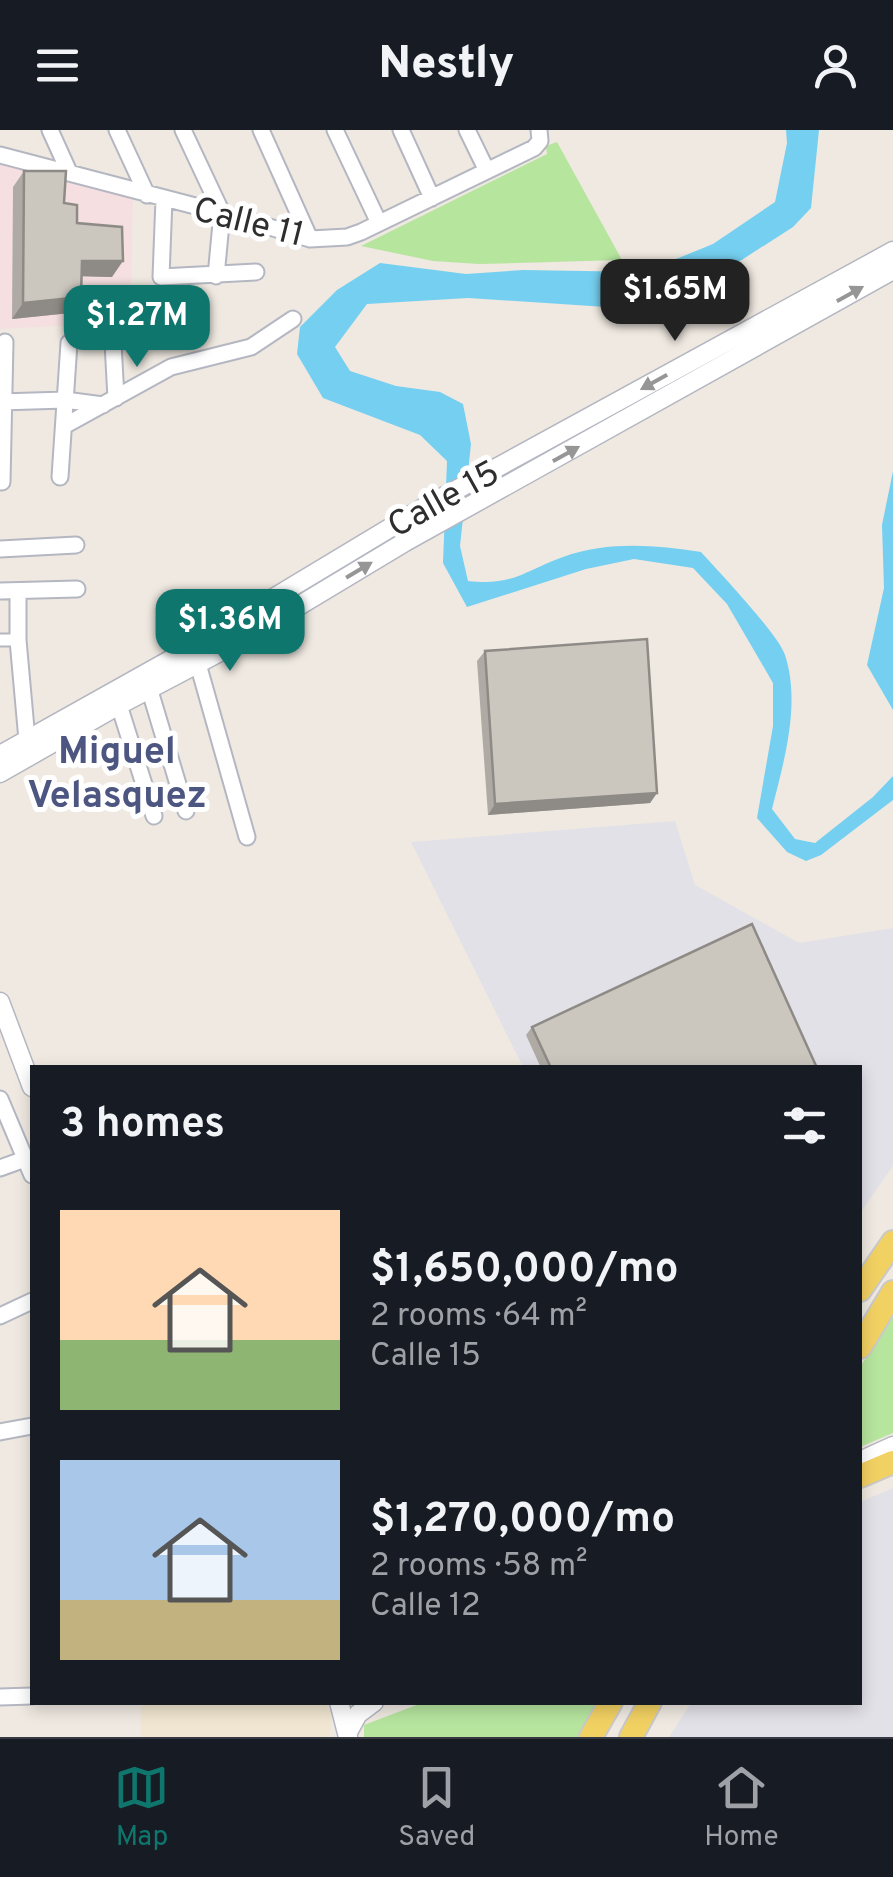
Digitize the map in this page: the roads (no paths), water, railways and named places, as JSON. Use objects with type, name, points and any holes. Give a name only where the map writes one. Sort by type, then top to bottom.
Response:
[{"type":"main road","points":[[862,1287],[893,1242]]},
{"type":"main road","points":[[862,1344],[893,1292]]},
{"type":"main road","points":[[862,1475],[893,1462]]},
{"type":"main road","points":[[591,1737],[609,1705]]},
{"type":"main road","points":[[631,1737],[648,1705]]},
{"type":"street","points":[[50,130],[69,172]]},
{"type":"street","points":[[117,130],[147,195]]},
{"type":"street","points":[[183,130],[222,212],[216,276]]},
{"type":"street","points":[[261,130],[310,239]]},
{"type":"street","points":[[335,130],[379,223]]},
{"type":"street","points":[[400,130],[432,198]]},
{"type":"street","points":[[468,130],[488,171]]},
{"type":"street","name":"Calle 11","points":[[0,155],[222,212],[310,239],[347,237],[379,223],[534,148],[539,136]]},
{"type":"street","points":[[164,199],[161,277],[256,272]]},
{"type":"street","name":"Calle 15","points":[[0,755],[178,656],[423,508],[893,251]]},
{"type":"street","name":"Calle 15","points":[[0,773],[120,704],[150,692],[405,542],[893,270]]},
{"type":"street","points":[[64,426],[171,367],[251,347],[292,319]]},
{"type":"street","points":[[2,482],[4,342]]},
{"type":"street","points":[[60,477],[69,343]]},
{"type":"street","points":[[110,401],[114,343]]},
{"type":"street","points":[[2,402],[110,401]]},
{"type":"street","points":[[620,401],[627,420]]},
{"type":"street","points":[[399,522],[405,542]]},
{"type":"street","points":[[0,550],[76,545]]},
{"type":"street","points":[[0,591],[77,589]]},
{"type":"street","points":[[18,591],[26,740]]},
{"type":"street","points":[[0,640],[18,640]]},
{"type":"street","points":[[198,664],[248,838]]},
{"type":"street","points":[[150,692],[186,812]]},
{"type":"street","points":[[120,704],[154,816]]},
{"type":"street","points":[[0,1002],[4,1035],[30,1083]]},
{"type":"street","points":[[0,1100],[30,1170]]},
{"type":"street","points":[[0,1168],[25,1159]]},
{"type":"street","points":[[0,1316],[30,1302]]},
{"type":"street","points":[[0,1432],[30,1426]]},
{"type":"street","points":[[862,1459],[893,1446]]},
{"type":"street","points":[[0,1697],[30,1696]]},
{"type":"street","points":[[340,1705],[348,1734]]},
{"type":"street","points":[[348,1734],[358,1714],[370,1705]]},
{"type":"water","points":[[786,130],[819,130],[811,208],[793,227],[687,295],[621,308],[468,298],[367,304],[335,347],[350,371],[396,386],[440,392],[463,404],[471,444],[460,546],[468,581],[508,579],[597,548],[649,546],[701,552],[760,618],[785,655],[790,674],[791,713],[772,809],[795,839],[815,843],[893,776],[893,800],[821,855],[806,861],[787,852],[757,818],[773,726],[773,683],[727,604],[693,568],[634,559],[586,569],[467,607],[443,563],[447,461],[420,435],[323,398],[297,354],[300,327],[337,290],[380,263],[466,274],[523,270],[644,272],[713,244],[775,202]]},
{"type":"water","points":[[893,471],[893,710],[867,665],[884,588],[882,525]]},
{"type":"district","name":"Miguel Velasquez","points":[[117,772]]}]
